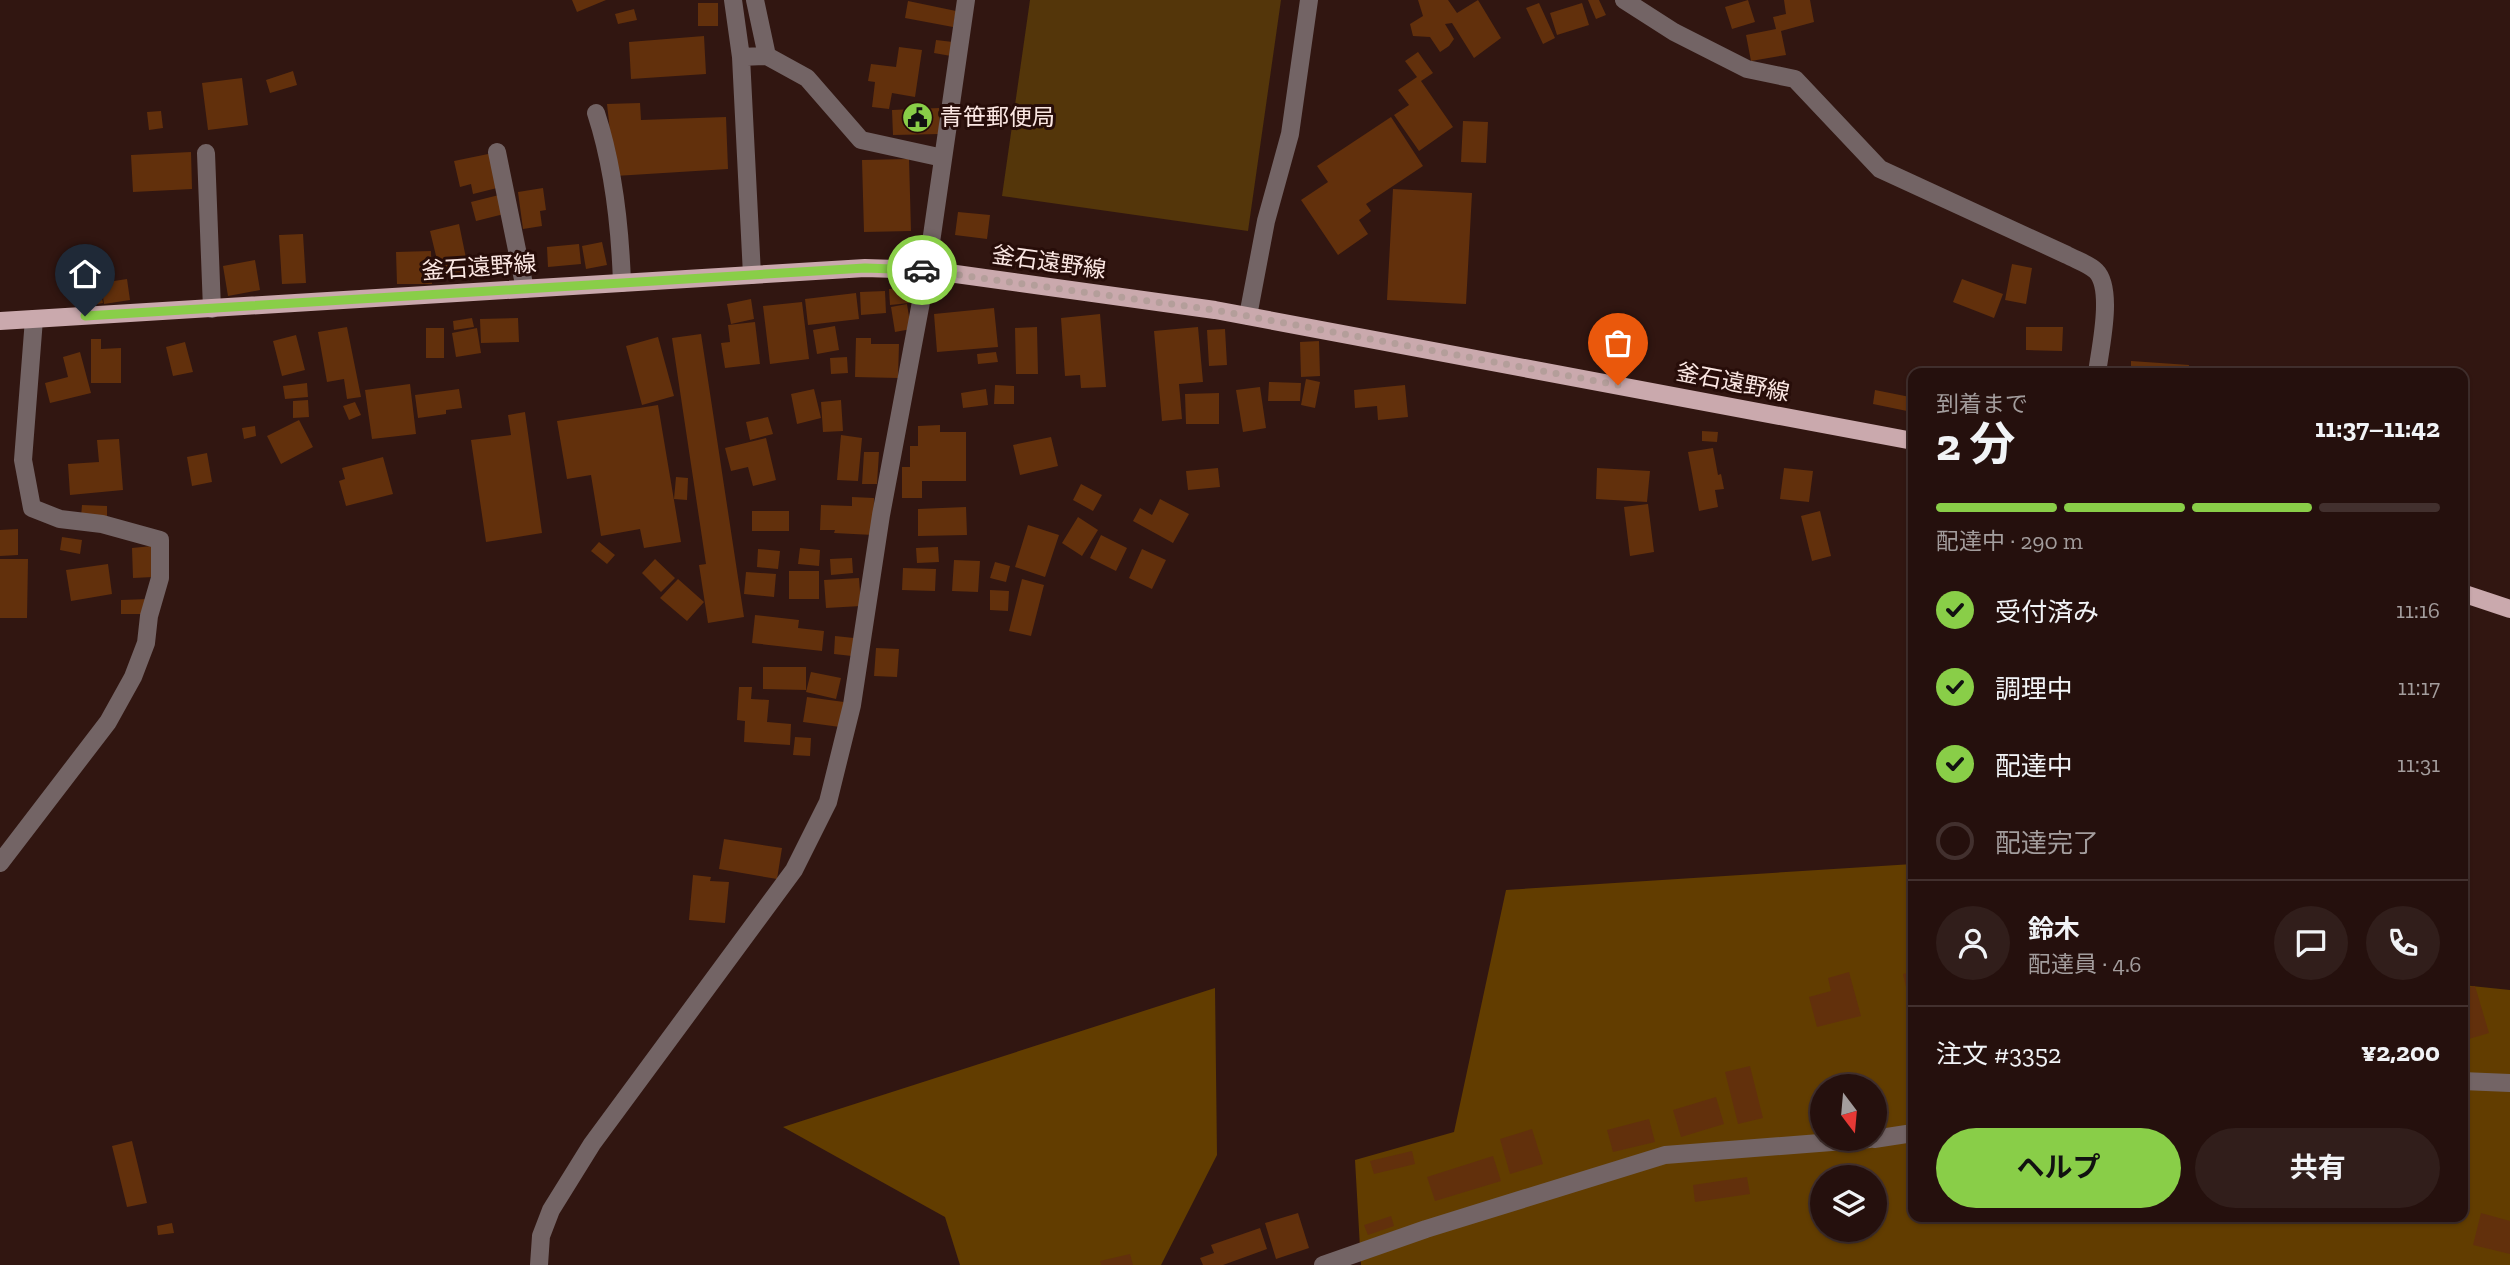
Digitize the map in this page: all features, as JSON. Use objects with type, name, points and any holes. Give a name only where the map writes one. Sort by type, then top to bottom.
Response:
[{"type":"main road","name":"釜石遠野線","points":[[0,321],[865,268],[927,270],[1248,316],[1908,440]]},
{"type":"main road","points":[[2468,595],[2510,609]]},
{"type":"street","points":[[733,0],[741,57],[752,275]]},
{"type":"street","points":[[755,0],[767,57]]},
{"type":"street","points":[[538,1265],[541,1236],[551,1210],[592,1144],[794,870],[828,802],[852,705],[881,515],[927,270],[966,0]]},
{"type":"street","points":[[1248,316],[1266,222],[1290,134],[1309,0]]},
{"type":"street","points":[[1624,0],[1674,32],[1747,69],[1795,79],[1880,169],[2096,271],[2103,282],[2105,309],[2098,368]]},
{"type":"street","points":[[741,57],[767,57],[807,78],[861,140],[943,158]]},
{"type":"street","points":[[596,113],[605,140],[621,228],[622,283]]},
{"type":"street","points":[[497,152],[524,289]]},
{"type":"street","points":[[206,153],[212,309]]},
{"type":"street","points":[[0,863],[114,711],[133,677],[146,643],[149,616],[160,578],[160,540],[102,524],[60,519],[32,508],[23,460],[34,319]]},
{"type":"street","points":[[2468,1081],[2510,1083]]},
{"type":"street","points":[[1887,1137],[1908,1134]]},
{"type":"street","points":[[1323,1265],[1426,1229],[1665,1155],[1810,1144]]},
{"type":"shaded area","points":[[1030,0],[1281,0],[1248,231],[1002,196]]},
{"type":"shaded area","points":[[1908,864],[1908,1222],[2468,1222],[2468,986],[2510,990],[2510,1265],[1361,1265],[1355,1160],[1454,1132],[1506,890]]},
{"type":"shaded area","points":[[1215,988],[1217,1155],[1161,1265],[960,1265],[945,1217],[783,1127]]},
{"type":"building","points":[[572,0],[606,0],[577,12]]},
{"type":"building","points":[[1418,0],[1448,0],[1457,13],[1478,0],[1501,38],[1474,58],[1452,23],[1445,24],[1454,39],[1440,52],[1430,37],[1413,36],[1410,24],[1423,16]]},
{"type":"building","points":[[1588,0],[1599,0],[1606,15],[1596,19]]},
{"type":"building","points":[[1748,0],[1755,22],[1732,29],[1725,7]]},
{"type":"building","points":[[1784,0],[1810,0],[1814,22],[1781,31],[1786,55],[1751,61],[1746,35],[1776,29],[1773,17],[1786,14]]},
{"type":"building","points":[[908,1],[956,11],[953,27],[905,18]]},
{"type":"building","points":[[698,3],[718,3],[718,26],[698,26]]},
{"type":"building","points":[[1539,3],[1555,38],[1543,44],[1526,8]]},
{"type":"building","points":[[1582,3],[1589,25],[1557,35],[1550,13]]},
{"type":"building","points":[[634,9],[637,20],[618,24],[615,14]]},
{"type":"building","points":[[704,36],[706,74],[631,79],[629,42]]},
{"type":"building","points":[[936,40],[953,42],[951,56],[934,53]]},
{"type":"building","points":[[899,47],[922,50],[915,97],[892,93],[889,109],[872,107],[875,82],[868,81],[871,64],[896,67]]},
{"type":"building","points":[[1418,52],[1433,73],[1421,81],[1453,127],[1419,151],[1394,115],[1409,105],[1398,90],[1417,77],[1405,61]]},
{"type":"building","points":[[293,71],[297,85],[270,93],[266,80]]},
{"type":"building","points":[[242,78],[248,125],[208,130],[202,83]]},
{"type":"building","points":[[640,103],[641,120],[726,117],[728,169],[615,176],[607,104]]},
{"type":"building","points":[[939,108],[940,134],[893,135],[892,110]]},
{"type":"building","points":[[161,111],[163,128],[149,130],[147,112]]},
{"type":"building","points":[[1391,117],[1423,166],[1366,204],[1371,211],[1359,220],[1368,234],[1338,255],[1301,200],[1328,182],[1317,166]]},
{"type":"building","points":[[1463,121],[1488,122],[1486,163],[1461,162]]},
{"type":"building","points":[[191,152],[192,189],[133,192],[131,155]]},
{"type":"building","points":[[493,153],[501,187],[473,194],[471,184],[460,187],[454,161]]},
{"type":"building","points":[[909,159],[911,231],[864,232],[862,160]]},
{"type":"building","points":[[543,188],[546,210],[540,211],[542,226],[523,229],[518,192]]},
{"type":"building","points":[[1393,189],[1472,193],[1466,304],[1387,300]]},
{"type":"building","points":[[499,195],[504,214],[476,221],[471,202]]},
{"type":"building","points":[[958,212],[990,215],[987,239],[955,235]]},
{"type":"building","points":[[459,224],[466,258],[438,264],[430,231]]},
{"type":"building","points":[[303,234],[306,283],[282,284],[279,235]]},
{"type":"building","points":[[602,242],[607,265],[586,269],[582,246]]},
{"type":"building","points":[[579,244],[581,264],[548,267],[547,247]]},
{"type":"building","points":[[431,251],[432,284],[397,284],[396,252]]},
{"type":"building","points":[[255,260],[260,290],[228,296],[223,266]]},
{"type":"building","points":[[464,263],[465,274],[438,277],[437,266]]},
{"type":"building","points":[[2012,264],[2032,268],[2026,304],[2005,300]]},
{"type":"building","points":[[127,279],[130,300],[104,304],[101,283]]},
{"type":"building","points":[[1962,279],[2003,294],[1994,318],[1953,302]]},
{"type":"building","points":[[98,281],[103,303],[86,306],[82,284]]},
{"type":"building","points":[[908,288],[909,303],[890,305],[889,289]]},
{"type":"building","points":[[885,291],[886,313],[861,315],[860,292]]},
{"type":"building","points":[[856,293],[859,319],[808,325],[805,299]]},
{"type":"building","points":[[751,299],[754,319],[731,324],[727,304]]},
{"type":"building","points":[[802,302],[809,359],[770,364],[763,306]]},
{"type":"building","points":[[907,304],[911,329],[895,332],[891,307]]},
{"type":"building","points":[[994,308],[998,347],[937,352],[934,314]]},
{"type":"building","points":[[1100,314],[1106,387],[1081,388],[1080,375],[1065,376],[1061,318]]},
{"type":"building","points":[[472,318],[474,327],[454,330],[453,321]]},
{"type":"building","points":[[518,318],[519,342],[481,343],[480,319]]},
{"type":"building","points":[[755,322],[760,364],[725,368],[721,343],[730,342],[728,325]]},
{"type":"building","points":[[835,326],[839,350],[817,354],[813,330]]},
{"type":"building","points":[[347,327],[361,397],[347,399],[344,379],[327,382],[318,332]]},
{"type":"building","points":[[1037,327],[1038,374],[1016,374],[1015,328]]},
{"type":"building","points":[[1198,327],[1203,382],[1179,384],[1182,419],[1162,421],[1154,331]]},
{"type":"building","points":[[2026,327],[2063,327],[2062,351],[2026,350]]},
{"type":"building","points":[[426,328],[444,328],[444,358],[426,358]]},
{"type":"building","points":[[477,328],[481,353],[456,357],[452,333]]},
{"type":"building","points":[[1225,329],[1227,365],[1209,366],[1207,330]]},
{"type":"building","points":[[701,334],[744,617],[708,623],[699,565],[706,564],[672,338]]},
{"type":"building","points":[[296,335],[305,370],[282,376],[273,341]]},
{"type":"building","points":[[658,337],[674,396],[642,405],[626,346]]},
{"type":"building","points":[[856,338],[871,338],[871,344],[899,344],[898,378],[855,377]]},
{"type":"building","points":[[91,339],[101,339],[101,349],[121,348],[121,383],[91,383]]},
{"type":"building","points":[[1319,341],[1320,376],[1301,377],[1300,342]]},
{"type":"building","points":[[185,342],[193,372],[173,376],[166,347]]},
{"type":"building","points":[[80,352],[91,393],[50,403],[45,383],[68,377],[63,357]]},
{"type":"building","points":[[996,352],[998,362],[978,364],[977,354]]},
{"type":"building","points":[[847,357],[848,373],[831,374],[830,358]]},
{"type":"building","points":[[2131,361],[2189,365],[2189,368],[2131,368]]},
{"type":"building","points":[[1306,379],[1320,382],[1315,408],[1301,405]]},
{"type":"building","points":[[1269,382],[1301,383],[1300,401],[1268,401]]},
{"type":"building","points":[[307,383],[308,397],[285,399],[283,386]]},
{"type":"building","points":[[410,384],[416,434],[372,439],[365,390]]},
{"type":"building","points":[[995,385],[1014,386],[1014,404],[994,404]]},
{"type":"building","points":[[1405,385],[1408,417],[1378,420],[1377,406],[1355,408],[1354,390]]},
{"type":"building","points":[[1260,387],[1266,428],[1243,432],[1236,390]]},
{"type":"building","points":[[459,389],[462,408],[446,410],[446,414],[418,418],[415,395]]},
{"type":"building","points":[[814,389],[821,418],[797,424],[791,394]]},
{"type":"building","points":[[986,389],[988,405],[963,408],[961,393]]},
{"type":"building","points":[[1875,390],[1908,397],[1907,411],[1873,404]]},
{"type":"building","points":[[1219,393],[1219,424],[1186,424],[1185,394]]},
{"type":"building","points":[[308,400],[309,417],[293,418],[293,401]]},
{"type":"building","points":[[841,400],[843,431],[823,432],[821,402]]},
{"type":"building","points":[[355,402],[361,415],[349,420],[343,406]]},
{"type":"building","points":[[658,405],[681,542],[644,548],[640,529],[601,536],[591,475],[567,479],[557,421]]},
{"type":"building","points":[[525,412],[542,533],[486,542],[471,440],[511,435],[508,415]]},
{"type":"building","points":[[768,417],[773,434],[750,440],[746,422]]},
{"type":"building","points":[[299,420],[313,447],[281,464],[267,436]]},
{"type":"building","points":[[940,425],[940,432],[966,432],[966,481],[922,481],[922,498],[902,498],[902,467],[910,467],[910,446],[918,446],[918,426]]},
{"type":"building","points":[[255,426],[256,436],[244,439],[242,428]]},
{"type":"building","points":[[1702,431],[1718,432],[1717,442],[1702,441]]},
{"type":"building","points":[[841,435],[862,438],[858,481],[837,480]]},
{"type":"building","points":[[1051,437],[1058,466],[1020,475],[1013,445]]},
{"type":"building","points":[[766,438],[776,480],[753,486],[748,467],[731,471],[725,448]]},
{"type":"building","points":[[119,439],[123,490],[70,495],[68,464],[99,462],[97,440]]},
{"type":"building","points":[[1713,448],[1718,475],[1721,474],[1724,489],[1715,490],[1718,507],[1699,511],[1688,452]]},
{"type":"building","points":[[864,452],[879,452],[877,484],[862,484]]},
{"type":"building","points":[[207,453],[212,482],[192,486],[187,457]]},
{"type":"building","points":[[383,457],[393,494],[346,506],[339,481],[345,479],[342,468]]},
{"type":"building","points":[[1218,468],[1220,487],[1188,490],[1186,471]]},
{"type":"building","points":[[1597,468],[1650,471],[1647,502],[1596,499]]},
{"type":"building","points":[[1784,468],[1813,471],[1809,502],[1780,499]]},
{"type":"building","points":[[676,477],[688,478],[687,500],[674,499]]},
{"type":"building","points":[[1081,484],[1102,495],[1093,511],[1073,500]]},
{"type":"building","points":[[852,497],[874,498],[873,535],[820,530],[821,505],[852,506]]},
{"type":"building","points":[[1160,499],[1189,514],[1173,543],[1133,521],[1140,508],[1152,515]]},
{"type":"building","points":[[1648,504],[1654,552],[1630,556],[1624,507]]},
{"type":"building","points":[[82,505],[107,506],[107,518],[81,517]]},
{"type":"building","points":[[966,507],[967,535],[918,536],[918,509]]},
{"type":"building","points":[[752,511],[789,511],[789,531],[752,531]]},
{"type":"building","points":[[1820,511],[1831,556],[1812,561],[1801,516]]},
{"type":"building","points":[[1078,517],[1098,530],[1082,556],[1062,543]]},
{"type":"building","points":[[1028,525],[1059,535],[1045,577],[1015,567]]},
{"type":"building","points":[[18,529],[18,555],[0,556],[0,530]]},
{"type":"building","points":[[1101,535],[1127,548],[1116,571],[1090,558]]},
{"type":"building","points":[[62,537],[82,540],[80,554],[60,550]]},
{"type":"building","points":[[599,542],[615,555],[607,564],[591,551]]},
{"type":"building","points":[[152,546],[153,577],[133,578],[132,548]]},
{"type":"building","points":[[938,547],[939,562],[917,563],[916,548]]},
{"type":"building","points":[[800,548],[820,550],[819,566],[798,564]]},
{"type":"building","points":[[758,549],[780,551],[778,569],[757,567]]},
{"type":"building","points":[[1142,549],[1166,560],[1152,589],[1129,578]]},
{"type":"building","points":[[852,558],[853,573],[831,575],[830,559]]},
{"type":"building","points":[[0,559],[28,559],[27,618],[0,618]]},
{"type":"building","points":[[655,559],[675,578],[661,592],[642,573]]},
{"type":"building","points":[[954,560],[980,561],[978,592],[952,591]]},
{"type":"building","points":[[995,562],[1010,566],[1006,582],[990,578]]},
{"type":"building","points":[[108,564],[112,594],[71,601],[66,570]]},
{"type":"building","points":[[903,568],[936,569],[935,591],[902,590]]},
{"type":"building","points":[[789,571],[819,571],[819,599],[789,599]]},
{"type":"building","points":[[746,572],[776,574],[774,597],[744,594]]},
{"type":"building","points":[[859,578],[861,606],[826,608],[824,580]]},
{"type":"building","points":[[678,579],[704,602],[687,621],[660,598]]},
{"type":"building","points":[[1022,579],[1044,585],[1031,636],[1009,631]]},
{"type":"building","points":[[990,590],[1009,591],[1008,611],[990,610]]},
{"type":"building","points":[[149,599],[149,614],[121,614],[121,600]]},
{"type":"building","points":[[755,615],[799,620],[798,628],[824,631],[822,651],[752,643]]},
{"type":"building","points":[[835,636],[854,638],[852,656],[834,654]]},
{"type":"building","points":[[876,648],[899,649],[897,677],[874,676]]},
{"type":"building","points":[[763,667],[806,667],[806,690],[763,689]]},
{"type":"building","points":[[811,672],[841,678],[836,699],[806,692]]},
{"type":"building","points":[[739,687],[752,687],[751,699],[769,700],[767,722],[791,724],[790,745],[744,742],[745,721],[737,720]]},
{"type":"building","points":[[807,697],[844,702],[840,727],[803,722]]},
{"type":"building","points":[[795,737],[811,738],[810,756],[793,755]]},
{"type":"building","points":[[724,839],[782,848],[777,879],[719,869]]},
{"type":"building","points":[[693,875],[711,877],[710,881],[729,882],[725,923],[689,920]]},
{"type":"building","points":[[1849,972],[1861,1016],[1817,1027],[1809,997],[1831,991],[1828,978]]},
{"type":"building","points":[[1908,973],[1908,995],[1903,974]]},
{"type":"building","points":[[2475,986],[2489,1033],[2468,1039],[2468,988]]},
{"type":"building","points":[[1750,1066],[1763,1118],[1738,1124],[1725,1072]]},
{"type":"building","points":[[1716,1097],[1724,1124],[1681,1137],[1673,1110]]},
{"type":"building","points":[[1649,1119],[1655,1142],[1613,1152],[1607,1130]]},
{"type":"building","points":[[1532,1129],[1543,1164],[1510,1174],[1500,1139]]},
{"type":"building","points":[[132,1141],[147,1203],[127,1207],[112,1146]]},
{"type":"building","points":[[1412,1151],[1415,1164],[1374,1174],[1370,1161]]},
{"type":"building","points":[[1493,1156],[1501,1181],[1435,1201],[1427,1177]]},
{"type":"building","points":[[1747,1177],[1750,1194],[1695,1202],[1693,1185]]},
{"type":"building","points":[[1298,1213],[1309,1248],[1276,1259],[1265,1223]]},
{"type":"building","points":[[2481,1213],[2510,1221],[2510,1254],[2473,1245]]},
{"type":"building","points":[[1391,1216],[1394,1226],[1368,1235],[1364,1225]]},
{"type":"building","points":[[172,1223],[174,1233],[158,1235],[157,1226]]},
{"type":"building","points":[[1260,1228],[1267,1249],[1223,1265],[1203,1265],[1200,1258],[1214,1253],[1211,1245]]},
{"type":"building","points":[[1130,1254],[1133,1265],[1101,1265],[1100,1261]]},
{"type":"way so far","points":[[922,270],[1215,310],[1618,385]]},
{"type":"place","name":"青笹郵便局","points":[[917,117]]},
{"type":"route","points":[[85,316],[865,268],[922,270]]}]
